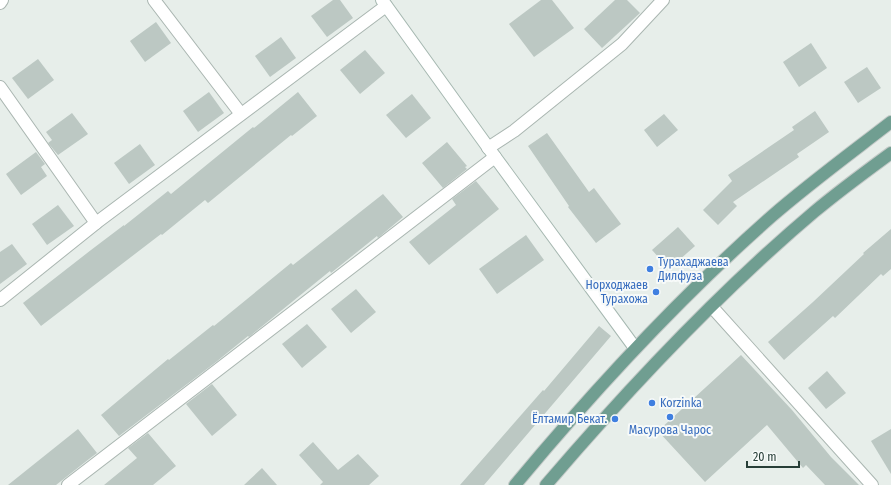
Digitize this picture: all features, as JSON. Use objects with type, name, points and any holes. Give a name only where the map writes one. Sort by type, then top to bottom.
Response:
[{"type":"main road","points":[[515,485],[543,450],[635,348],[696,287],[772,216],[891,122]]},
{"type":"main road","points":[[550,484],[656,363],[763,257],[815,211],[891,153]]},
{"type":"street","points":[[154,0],[241,114]]},
{"type":"street","points":[[68,485],[491,153],[514,131],[622,44],[664,0]]},
{"type":"street","points":[[0,300],[96,223],[241,114],[384,3],[491,153],[635,348]]},
{"type":"street","points":[[0,87],[96,223]]},
{"type":"street","points":[[712,307],[872,485]]},
{"type":"building","points":[[333,0],[340,0],[353,18],[327,37],[311,16]]},
{"type":"building","points":[[541,0],[552,0],[574,28],[534,57],[509,24]]},
{"type":"building","points":[[615,0],[627,0],[640,13],[602,48],[584,29]]},
{"type":"building","points":[[156,22],[171,43],[145,62],[130,41]]},
{"type":"building","points":[[281,37],[296,58],[270,77],[255,56]]},
{"type":"building","points":[[811,43],[827,68],[799,87],[783,62]]},
{"type":"building","points":[[365,50],[385,73],[360,94],[340,70]]},
{"type":"building","points":[[38,59],[54,80],[28,99],[12,78]]},
{"type":"building","points":[[867,67],[881,88],[858,103],[844,82]]},
{"type":"building","points":[[209,92],[224,113],[198,132],[183,111]]},
{"type":"building","points":[[298,92],[317,116],[292,136],[291,135],[208,203],[205,200],[162,235],[161,234],[41,326],[23,303],[168,191],[171,194]]},
{"type":"building","points":[[412,94],[431,118],[406,138],[386,115]]},
{"type":"building","points":[[815,111],[829,132],[797,154],[799,157],[733,202],[737,206],[718,225],[703,210],[732,181],[728,175],[794,130],[792,127]]},
{"type":"building","points":[[72,113],[88,134],[58,155],[48,143],[52,140],[46,132]]},
{"type":"building","points":[[664,114],[678,130],[657,147],[644,130]]},
{"type":"building","points":[[547,133],[589,192],[594,188],[621,224],[596,243],[568,207],[569,206],[528,146]]},
{"type":"building","points":[[447,142],[467,166],[465,167],[467,169],[443,188],[422,163]]},
{"type":"building","points":[[140,144],[155,165],[129,184],[114,163]]},
{"type":"building","points":[[36,152],[45,164],[41,167],[47,176],[21,195],[6,174]]},
{"type":"building","points":[[476,181],[499,209],[429,265],[409,242],[456,205],[452,199]]},
{"type":"building","points":[[383,194],[403,217],[378,238],[377,236],[331,273],[330,271],[249,337],[248,336],[119,436],[101,415],[168,359],[169,360],[213,325],[214,326],[291,263],[293,265]]},
{"type":"building","points":[[58,205],[74,226],[47,245],[32,224]]},
{"type":"building","points":[[678,227],[695,246],[669,269],[652,250]]},
{"type":"building","points":[[891,229],[891,269],[883,276],[881,274],[835,318],[833,316],[784,360],[768,342],[813,302],[864,254],[863,253]]},
{"type":"building","points":[[526,235],[544,260],[497,294],[479,269]]},
{"type":"building","points":[[12,244],[27,264],[0,284],[0,252]]},
{"type":"building","points":[[356,289],[376,312],[351,333],[331,309]]},
{"type":"building","points":[[307,324],[327,347],[302,368],[282,344]]},
{"type":"building","points":[[599,326],[611,336],[484,485],[460,485],[543,390],[544,391]]},
{"type":"building","points":[[741,355],[792,410],[831,457],[859,485],[825,485],[806,465],[803,468],[767,425],[705,482],[658,431]]},
{"type":"building","points":[[827,371],[846,393],[826,409],[808,388]]},
{"type":"building","points":[[212,384],[237,415],[212,436],[186,404]]},
{"type":"building","points":[[78,429],[97,453],[56,485],[8,485]]},
{"type":"building","points":[[891,429],[891,474],[871,441]]},
{"type":"building","points":[[148,433],[176,466],[153,485],[104,485],[137,458],[128,448]]},
{"type":"building","points":[[313,442],[338,470],[358,454],[379,476],[369,485],[320,485],[323,482],[299,455]]},
{"type":"building","points":[[262,468],[277,485],[244,485]]},
{"type":"place","name":"Турахаджаева Дилфуза","points":[[650,269]]},
{"type":"place","name":"Норходжаев Турахожа","points":[[656,292]]},
{"type":"place","name":"Korzinka","points":[[652,403]]},
{"type":"place","name":"Масурова Чарос","points":[[670,417]]},
{"type":"place","name":"Ёлтамир Бекат.","points":[[615,419]]}]
